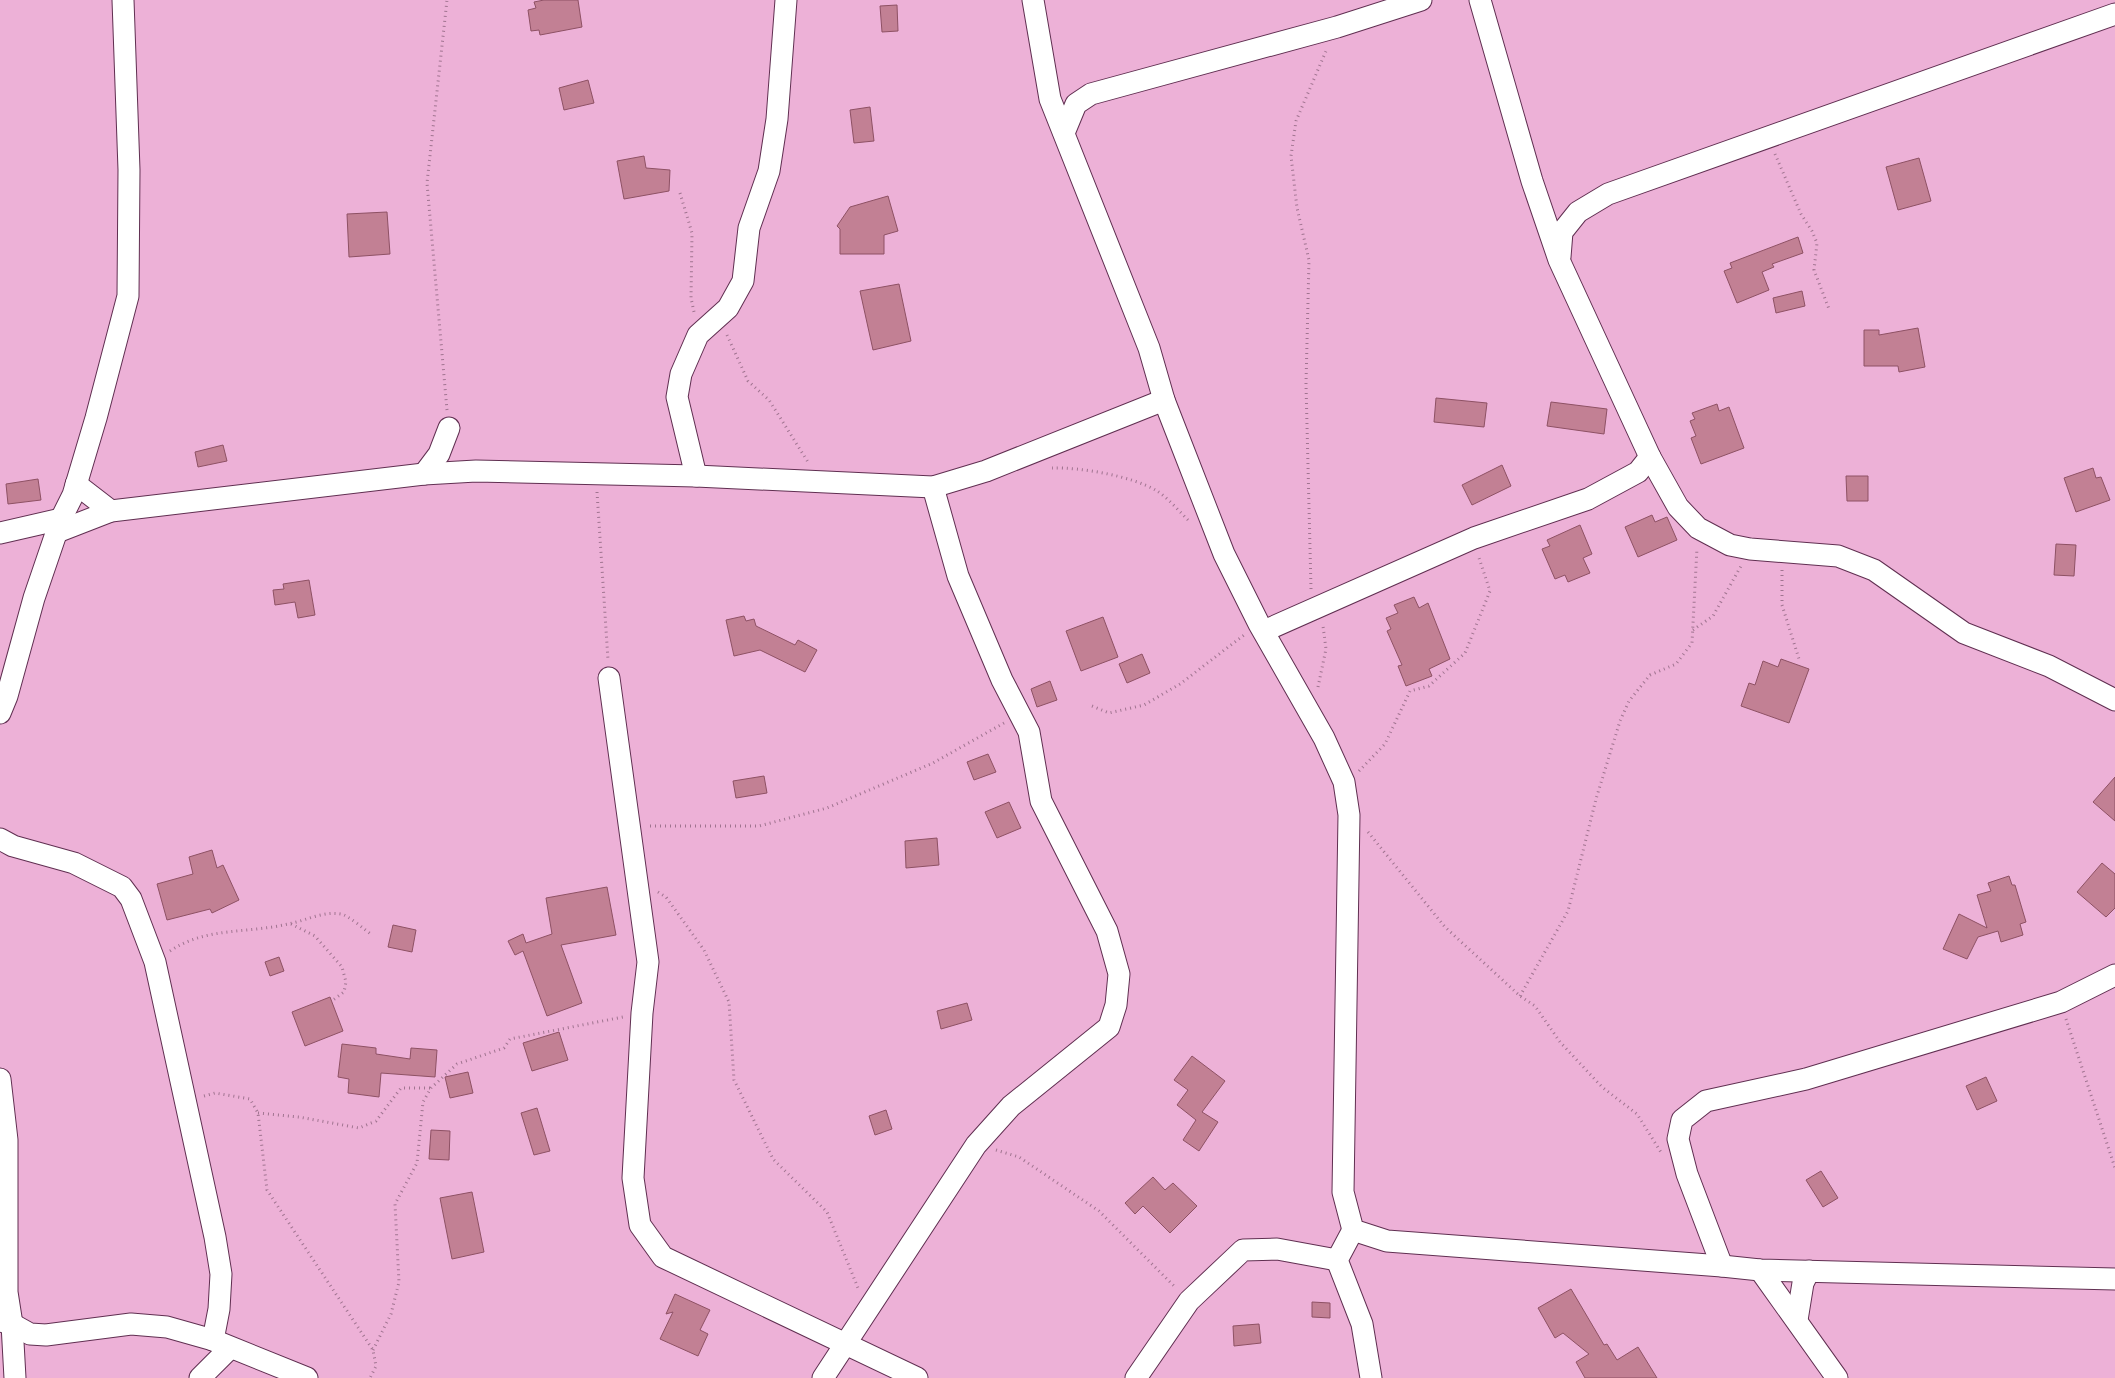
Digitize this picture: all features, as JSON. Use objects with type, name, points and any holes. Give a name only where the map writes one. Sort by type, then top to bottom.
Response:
[{"type":"street","points":[[0,713],[7,696],[34,598],[76,484],[96,418],[128,296],[129,170],[123,0]]},
{"type":"street","points":[[696,476],[677,397],[681,374],[698,335],[728,308],[742,281],[749,228],[768,171],[777,119],[786,0]]},
{"type":"street","points":[[1033,0],[1050,99],[1148,348],[1164,400],[1224,554],[1262,628],[1324,738],[1344,782],[1349,815],[1343,1192],[1353,1230],[1337,1260],[1362,1324],[1371,1378]]},
{"type":"street","points":[[1064,133],[1076,104],[1091,94],[1337,27],[1420,0]]},
{"type":"street","points":[[1480,0],[1532,181],[1559,260],[1650,456],[1678,507],[1698,528],[1730,545],[1750,549],[1838,556],[1874,570],[1964,632],[2049,666],[2115,700]]},
{"type":"street","points":[[1559,260],[1562,232],[1578,212],[1608,194],[1762,141],[2115,14]]},
{"type":"street","points":[[0,533],[59,526],[111,512],[424,474],[476,471],[696,476],[933,487],[986,470],[1164,400]]},
{"type":"street","points":[[424,474],[439,454],[449,428]]},
{"type":"street","points":[[1262,628],[1311,609],[1474,538],[1588,499],[1638,472],[1650,456]]},
{"type":"street","points":[[76,484],[111,512]]},
{"type":"street","points":[[823,1378],[976,1144],[1011,1106],[1109,1027],[1116,1005],[1119,974],[1107,931],[1041,802],[1029,732],[1002,680],[958,576],[933,487]]},
{"type":"street","points":[[609,678],[648,962],[642,1013],[633,1178],[640,1225],[663,1257],[917,1378]]},
{"type":"street","points":[[0,839],[13,846],[74,863],[122,887],[131,899],[154,962],[184,1102],[216,1237],[221,1274],[219,1309],[221,1344],[200,1378]]},
{"type":"street","points":[[1722,1266],[1687,1174],[1678,1139],[1682,1120],[1706,1101],[1806,1078],[2061,1002],[2115,975]]},
{"type":"street","points":[[0,1079],[7,1140],[6,1322],[14,1378]]},
{"type":"street","points":[[1353,1230],[1387,1241],[1760,1270],[2115,1279]]},
{"type":"street","points":[[1136,1378],[1189,1301],[1243,1250],[1277,1250],[1337,1260]]},
{"type":"street","points":[[1760,1270],[1837,1378]]},
{"type":"street","points":[[1797,1320],[1803,1283],[1809,1271]]},
{"type":"street","points":[[6,1322],[30,1334],[46,1335],[131,1324],[167,1327],[221,1344],[307,1378]]},
{"type":"path","points":[[447,0],[427,183],[449,428]]},
{"type":"path","points":[[1311,609],[1306,384],[1309,260],[1297,208],[1291,156],[1296,121],[1337,27]]},
{"type":"path","points":[[1762,141],[1774,153],[1802,214],[1812,231],[1817,244],[1814,270],[1829,309]]},
{"type":"path","points":[[680,193],[692,232],[691,298],[698,335]]},
{"type":"path","points":[[718,316],[748,381],[768,400],[807,461],[812,465]]},
{"type":"path","points":[[1050,468],[1069,467],[1138,481],[1158,491],[1191,522]]},
{"type":"path","points":[[596,474],[609,678]]},
{"type":"path","points":[[1520,996],[1568,911],[1596,798],[1620,721],[1629,701],[1650,675],[1676,664],[1692,643],[1698,528]]},
{"type":"path","points":[[1344,782],[1365,767],[1385,744],[1410,690],[1428,686],[1464,653],[1490,591],[1474,538]]},
{"type":"path","points":[[1692,630],[1713,616],[1750,549]]},
{"type":"path","points":[[1782,552],[1782,604],[1799,659]]},
{"type":"path","points":[[1318,689],[1326,648],[1323,624],[1331,600]]},
{"type":"path","points":[[1092,706],[1109,713],[1144,705],[1180,684],[1262,628]]},
{"type":"path","points":[[630,826],[758,826],[827,808],[933,763],[1020,715]]},
{"type":"path","points":[[1349,815],[1373,836],[1445,927],[1520,996],[1535,1006],[1560,1042],[1602,1087],[1637,1114],[1658,1152],[1687,1174]]},
{"type":"path","points":[[637,878],[666,897],[704,950],[729,1002],[734,1080],[773,1159],[827,1212],[867,1310]]},
{"type":"path","points":[[154,962],[181,944],[220,932],[291,924],[316,916],[342,914],[372,935]]},
{"type":"path","points":[[291,924],[315,936],[342,967],[346,982],[344,992],[333,1000]]},
{"type":"path","points":[[2061,1002],[2070,1037],[2115,1168]]},
{"type":"path","points":[[373,1350],[391,1314],[399,1282],[395,1204],[417,1163],[423,1102],[431,1088],[457,1064],[504,1048],[510,1039],[642,1013]]},
{"type":"path","points":[[258,1113],[299,1117],[359,1128],[376,1121],[401,1088],[431,1088]]},
{"type":"path","points":[[184,1102],[215,1094],[250,1099],[258,1113],[267,1190],[373,1350],[376,1366],[370,1378]]},
{"type":"path","points":[[976,1144],[1019,1157],[1098,1211],[1189,1301]]},
{"type":"building","points":[[544,0],[578,0],[582,27],[540,35],[539,30],[531,31],[528,10],[536,8],[534,2]]},
{"type":"building","points":[[897,5],[898,31],[882,32],[880,6]]},
{"type":"building","points":[[588,80],[594,103],[564,110],[559,88]]},
{"type":"building","points":[[870,107],[874,141],[854,143],[850,110]]},
{"type":"building","points":[[644,156],[646,168],[670,170],[669,191],[624,199],[617,161]]},
{"type":"building","points":[[1919,158],[1931,201],[1898,210],[1886,167]]},
{"type":"building","points":[[888,196],[898,231],[884,235],[884,254],[840,254],[840,229],[837,226],[850,207]]},
{"type":"building","points":[[387,212],[390,254],[349,257],[347,214]]},
{"type":"building","points":[[1798,237],[1803,253],[1772,264],[1774,267],[1762,272],[1769,290],[1737,303],[1724,271],[1732,268],[1730,263]]},
{"type":"building","points":[[899,284],[911,341],[873,350],[860,291]]},
{"type":"building","points":[[1802,291],[1805,306],[1776,313],[1773,298]]},
{"type":"building","points":[[1918,328],[1925,367],[1899,372],[1898,366],[1864,366],[1864,330],[1879,330],[1879,335]]},
{"type":"building","points":[[1436,398],[1487,403],[1484,427],[1434,422]]},
{"type":"building","points":[[1551,402],[1607,409],[1604,434],[1547,426]]},
{"type":"building","points":[[1717,404],[1719,411],[1729,407],[1744,448],[1701,464],[1691,438],[1696,436],[1690,421],[1695,419],[1692,413]]},
{"type":"building","points":[[223,445],[227,461],[198,467],[195,452]]},
{"type":"building","points":[[1502,465],[1511,486],[1472,505],[1462,485]]},
{"type":"building","points":[[2093,468],[2096,478],[2101,477],[2110,500],[2076,512],[2064,478]]},
{"type":"building","points":[[1846,476],[1868,476],[1868,501],[1847,501]]},
{"type":"building","points":[[38,479],[41,500],[8,504],[6,484]]},
{"type":"building","points":[[1652,515],[1655,522],[1667,517],[1677,540],[1638,557],[1625,527]]},
{"type":"building","points":[[1580,525],[1592,554],[1583,558],[1590,573],[1568,582],[1565,575],[1555,579],[1542,549],[1550,546],[1547,540]]},
{"type":"building","points":[[2056,544],[2076,545],[2074,576],[2054,575]]},
{"type":"building","points":[[309,580],[315,615],[298,618],[295,602],[275,605],[273,590],[284,589],[283,584]]},
{"type":"building","points":[[1414,597],[1419,608],[1428,603],[1450,659],[1429,669],[1432,676],[1406,686],[1398,666],[1402,665],[1387,631],[1391,629],[1386,618],[1398,613],[1394,605]]},
{"type":"building","points":[[744,616],[746,621],[754,619],[756,626],[795,645],[798,640],[817,650],[805,672],[760,650],[734,656],[726,620]]},
{"type":"building","points":[[1103,617],[1118,657],[1081,671],[1066,631]]},
{"type":"building","points":[[1142,654],[1150,673],[1127,683],[1119,664]]},
{"type":"building","points":[[1781,659],[1809,669],[1789,723],[1741,706],[1749,683],[1755,685],[1763,661],[1778,667]]},
{"type":"building","points":[[1050,681],[1057,700],[1037,707],[1031,689]]},
{"type":"building","points":[[988,754],[996,772],[974,780],[967,762]]},
{"type":"building","points":[[764,776],[767,793],[736,798],[733,781]]},
{"type":"building","points":[[2115,777],[2115,821],[2093,802]]},
{"type":"building","points":[[1009,802],[1021,828],[997,838],[985,812]]},
{"type":"building","points":[[937,838],[939,865],[906,868],[905,841]]},
{"type":"building","points":[[212,850],[217,868],[223,865],[239,900],[212,913],[210,909],[167,920],[157,884],[193,874],[189,857]]},
{"type":"building","points":[[2102,863],[2115,874],[2115,908],[2106,917],[2077,892]]},
{"type":"building","points":[[2009,876],[2012,885],[2015,885],[2026,922],[2020,924],[2023,935],[2001,942],[1998,931],[1978,937],[1967,959],[1943,949],[1959,914],[1987,928],[1977,895],[1991,891],[1988,883]]},
{"type":"building","points":[[607,887],[616,935],[561,945],[582,1003],[547,1016],[523,951],[515,955],[508,941],[523,934],[526,943],[552,934],[546,898]]},
{"type":"building","points":[[393,925],[416,930],[412,952],[388,947]]},
{"type":"building","points":[[279,957],[284,971],[270,976],[265,962]]},
{"type":"building","points":[[330,997],[343,1031],[305,1046],[292,1012]]},
{"type":"building","points":[[967,1003],[972,1020],[941,1029],[937,1011]]},
{"type":"building","points":[[559,1032],[568,1060],[532,1071],[523,1043]]},
{"type":"building","points":[[342,1044],[376,1048],[376,1054],[410,1059],[411,1048],[437,1050],[435,1077],[381,1073],[379,1097],[348,1093],[349,1079],[338,1077]]},
{"type":"building","points":[[1192,1056],[1225,1081],[1202,1112],[1218,1122],[1199,1151],[1183,1140],[1196,1120],[1177,1105],[1188,1090],[1174,1080]]},
{"type":"building","points":[[468,1072],[473,1093],[450,1098],[445,1077]]},
{"type":"building","points":[[1986,1077],[1997,1101],[1977,1110],[1966,1086]]},
{"type":"building","points":[[537,1108],[550,1151],[534,1155],[521,1113]]},
{"type":"building","points":[[886,1110],[892,1129],[875,1135],[869,1116]]},
{"type":"building","points":[[431,1130],[450,1131],[449,1160],[429,1159]]},
{"type":"building","points":[[1821,1171],[1838,1198],[1823,1207],[1806,1180]]},
{"type":"building","points":[[1153,1177],[1165,1190],[1173,1183],[1197,1206],[1170,1233],[1143,1206],[1135,1214],[1125,1203]]},
{"type":"building","points":[[472,1192],[484,1252],[452,1259],[440,1198]]},
{"type":"building","points":[[1571,1289],[1604,1345],[1607,1344],[1617,1360],[1638,1347],[1657,1378],[1585,1378],[1576,1362],[1589,1354],[1563,1333],[1555,1338],[1538,1308]]},
{"type":"building","points":[[675,1294],[710,1310],[700,1330],[708,1334],[698,1356],[660,1339],[673,1312],[666,1314]]},
{"type":"building","points":[[1312,1302],[1330,1303],[1330,1318],[1312,1317]]},
{"type":"building","points":[[1259,1324],[1261,1343],[1234,1346],[1233,1326]]}]
